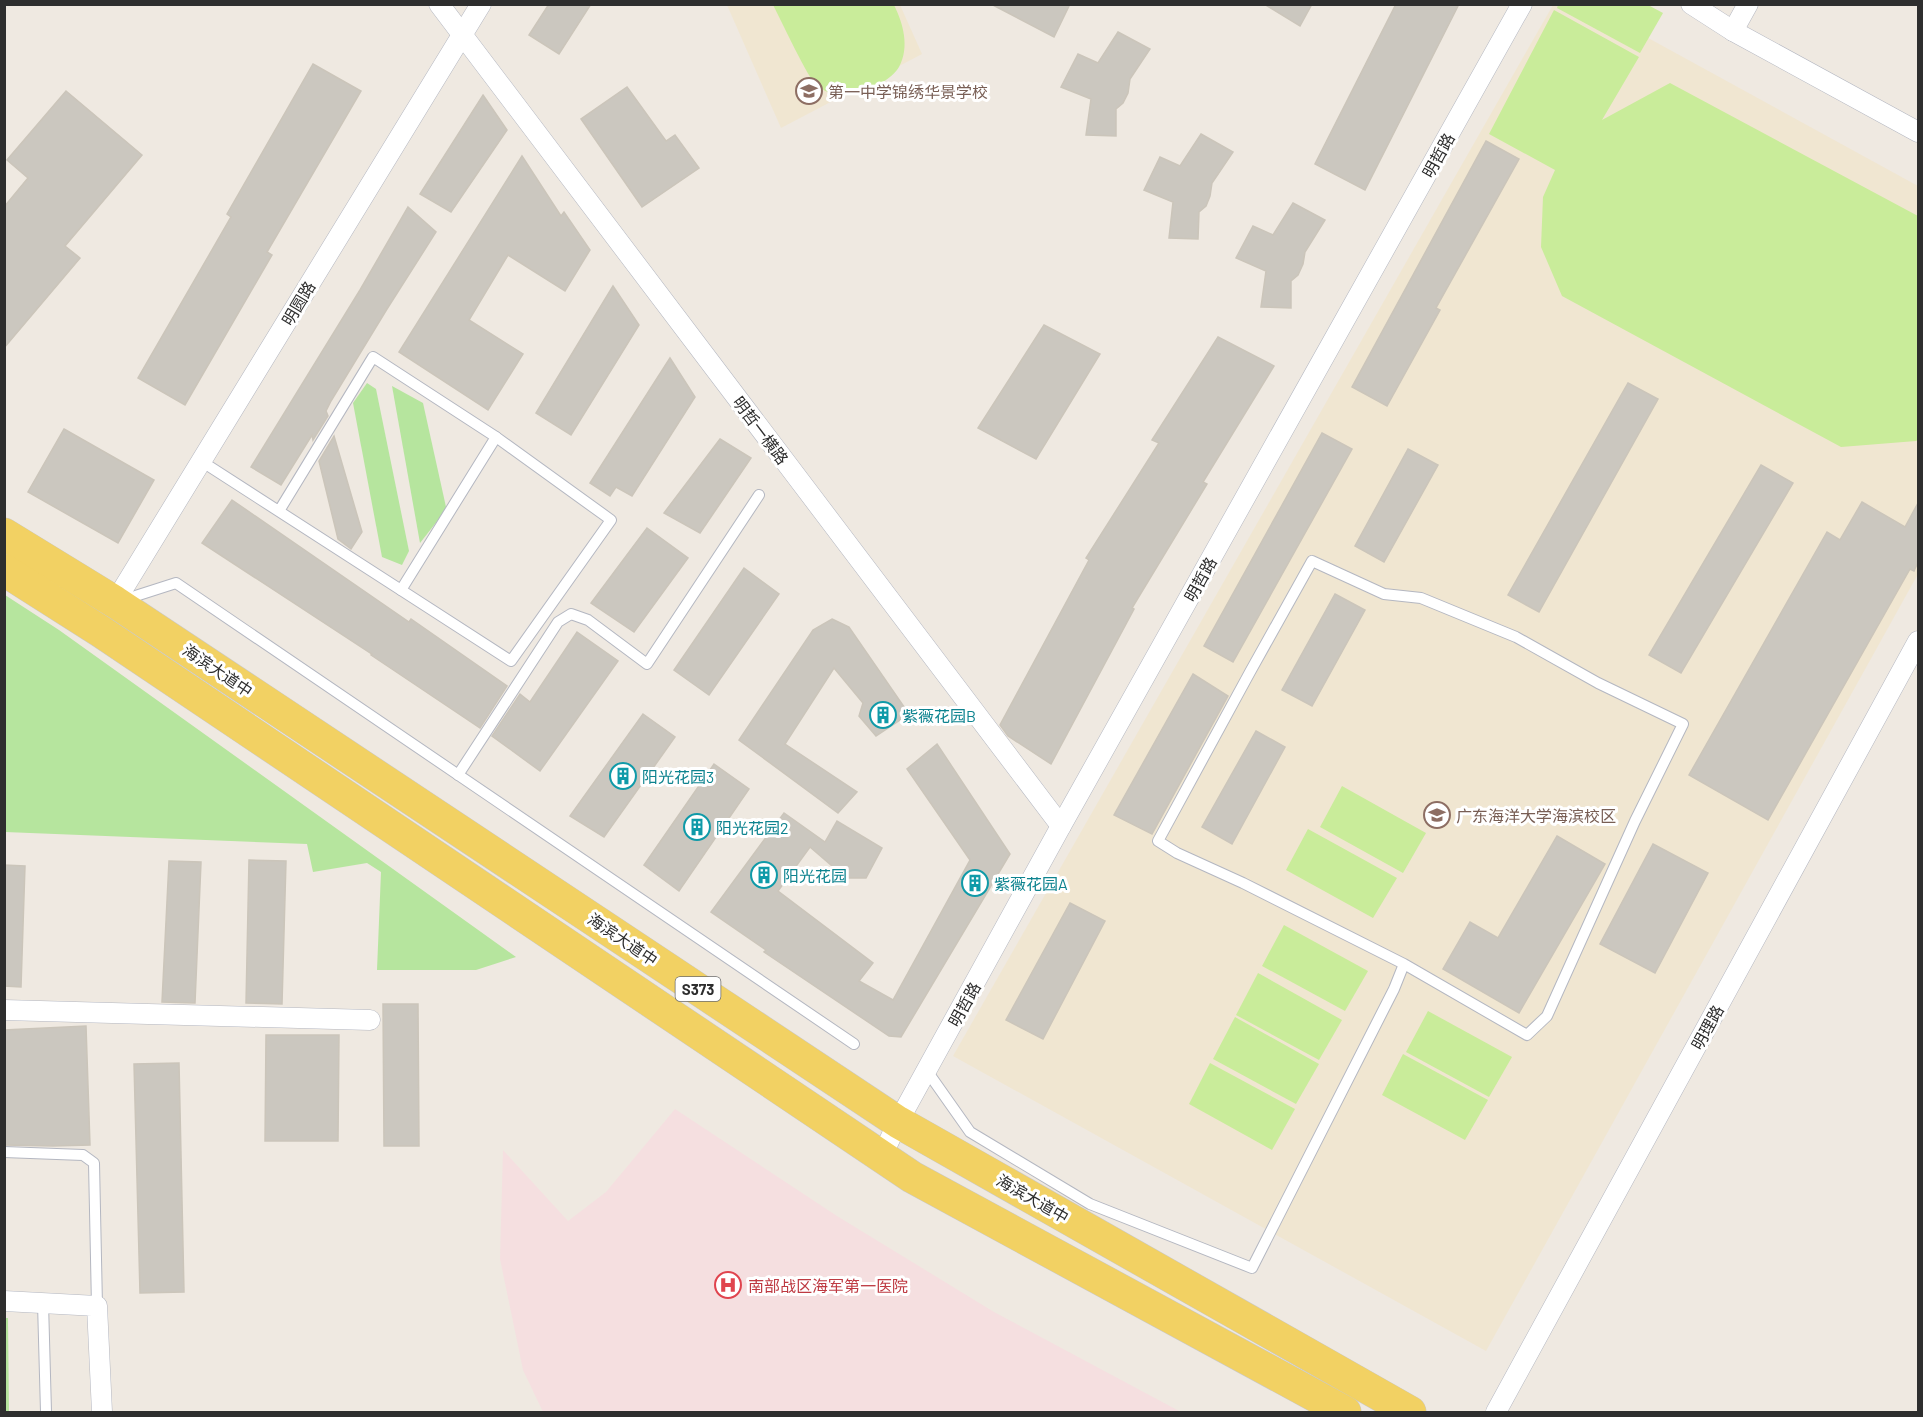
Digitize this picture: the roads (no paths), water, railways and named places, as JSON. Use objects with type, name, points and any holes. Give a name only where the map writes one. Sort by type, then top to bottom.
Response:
[{"type":"main road","name":"海滨大道中","points":[[6,535],[116,602],[898,1122],[1410,1413]]},
{"type":"main road","name":"海滨大道中","points":[[4,570],[100,631],[912,1177],[1346,1413]]},
{"type":"street","name":"明哲一横路","points":[[439,4],[1061,826]]},
{"type":"street","name":"明圆路","points":[[116,602],[481,4]]},
{"type":"street","name":"明哲路","points":[[882,1156],[898,1122],[1061,826],[1522,4]]},
{"type":"street","points":[[1691,4],[1733,31],[1918,132]]},
{"type":"street","points":[[1733,31],[1748,4]]},
{"type":"street","name":"明理路","points":[[1496,1413],[1918,641]]},
{"type":"street","points":[[4,1010],[370,1020]]},
{"type":"street","points":[[4,1301],[97,1306],[102,1413]]},
{"type":"lane","points":[[201,461],[279,512],[511,661],[611,520],[496,436],[373,357],[279,512]]},
{"type":"lane","points":[[401,590],[496,436]]},
{"type":"lane","points":[[458,775],[558,622],[571,614],[588,620],[647,664],[759,495]]},
{"type":"lane","points":[[1312,561],[1384,594],[1420,598],[1516,637],[1598,683],[1683,724],[1635,821],[1547,1016],[1527,1035],[1404,964],[1158,842],[1312,561]]},
{"type":"lane","points":[[116,602],[176,583],[854,1044]]},
{"type":"lane","points":[[927,1071],[970,1132],[1090,1204],[1252,1268],[1394,989],[1404,964]]},
{"type":"lane","points":[[4,1152],[83,1155],[94,1163],[97,1306]]},
{"type":"lane","points":[[43,1303],[46,1413]]},
{"type":"place","name":"第一中学锦绣华景学校","points":[[809,91]]},
{"type":"place","name":"紫薇花园B","points":[[883,715]]},
{"type":"place","name":"阳光花园3","points":[[623,776]]},
{"type":"place","name":"广东海洋大学海滨校区","points":[[1437,815]]},
{"type":"place","name":"阳光花园2","points":[[697,827]]},
{"type":"place","name":"阳光花园","points":[[764,875]]},
{"type":"place","name":"紫薇花园A","points":[[975,883]]},
{"type":"place","name":"南部战区海军第一医院","points":[[728,1285]]}]
